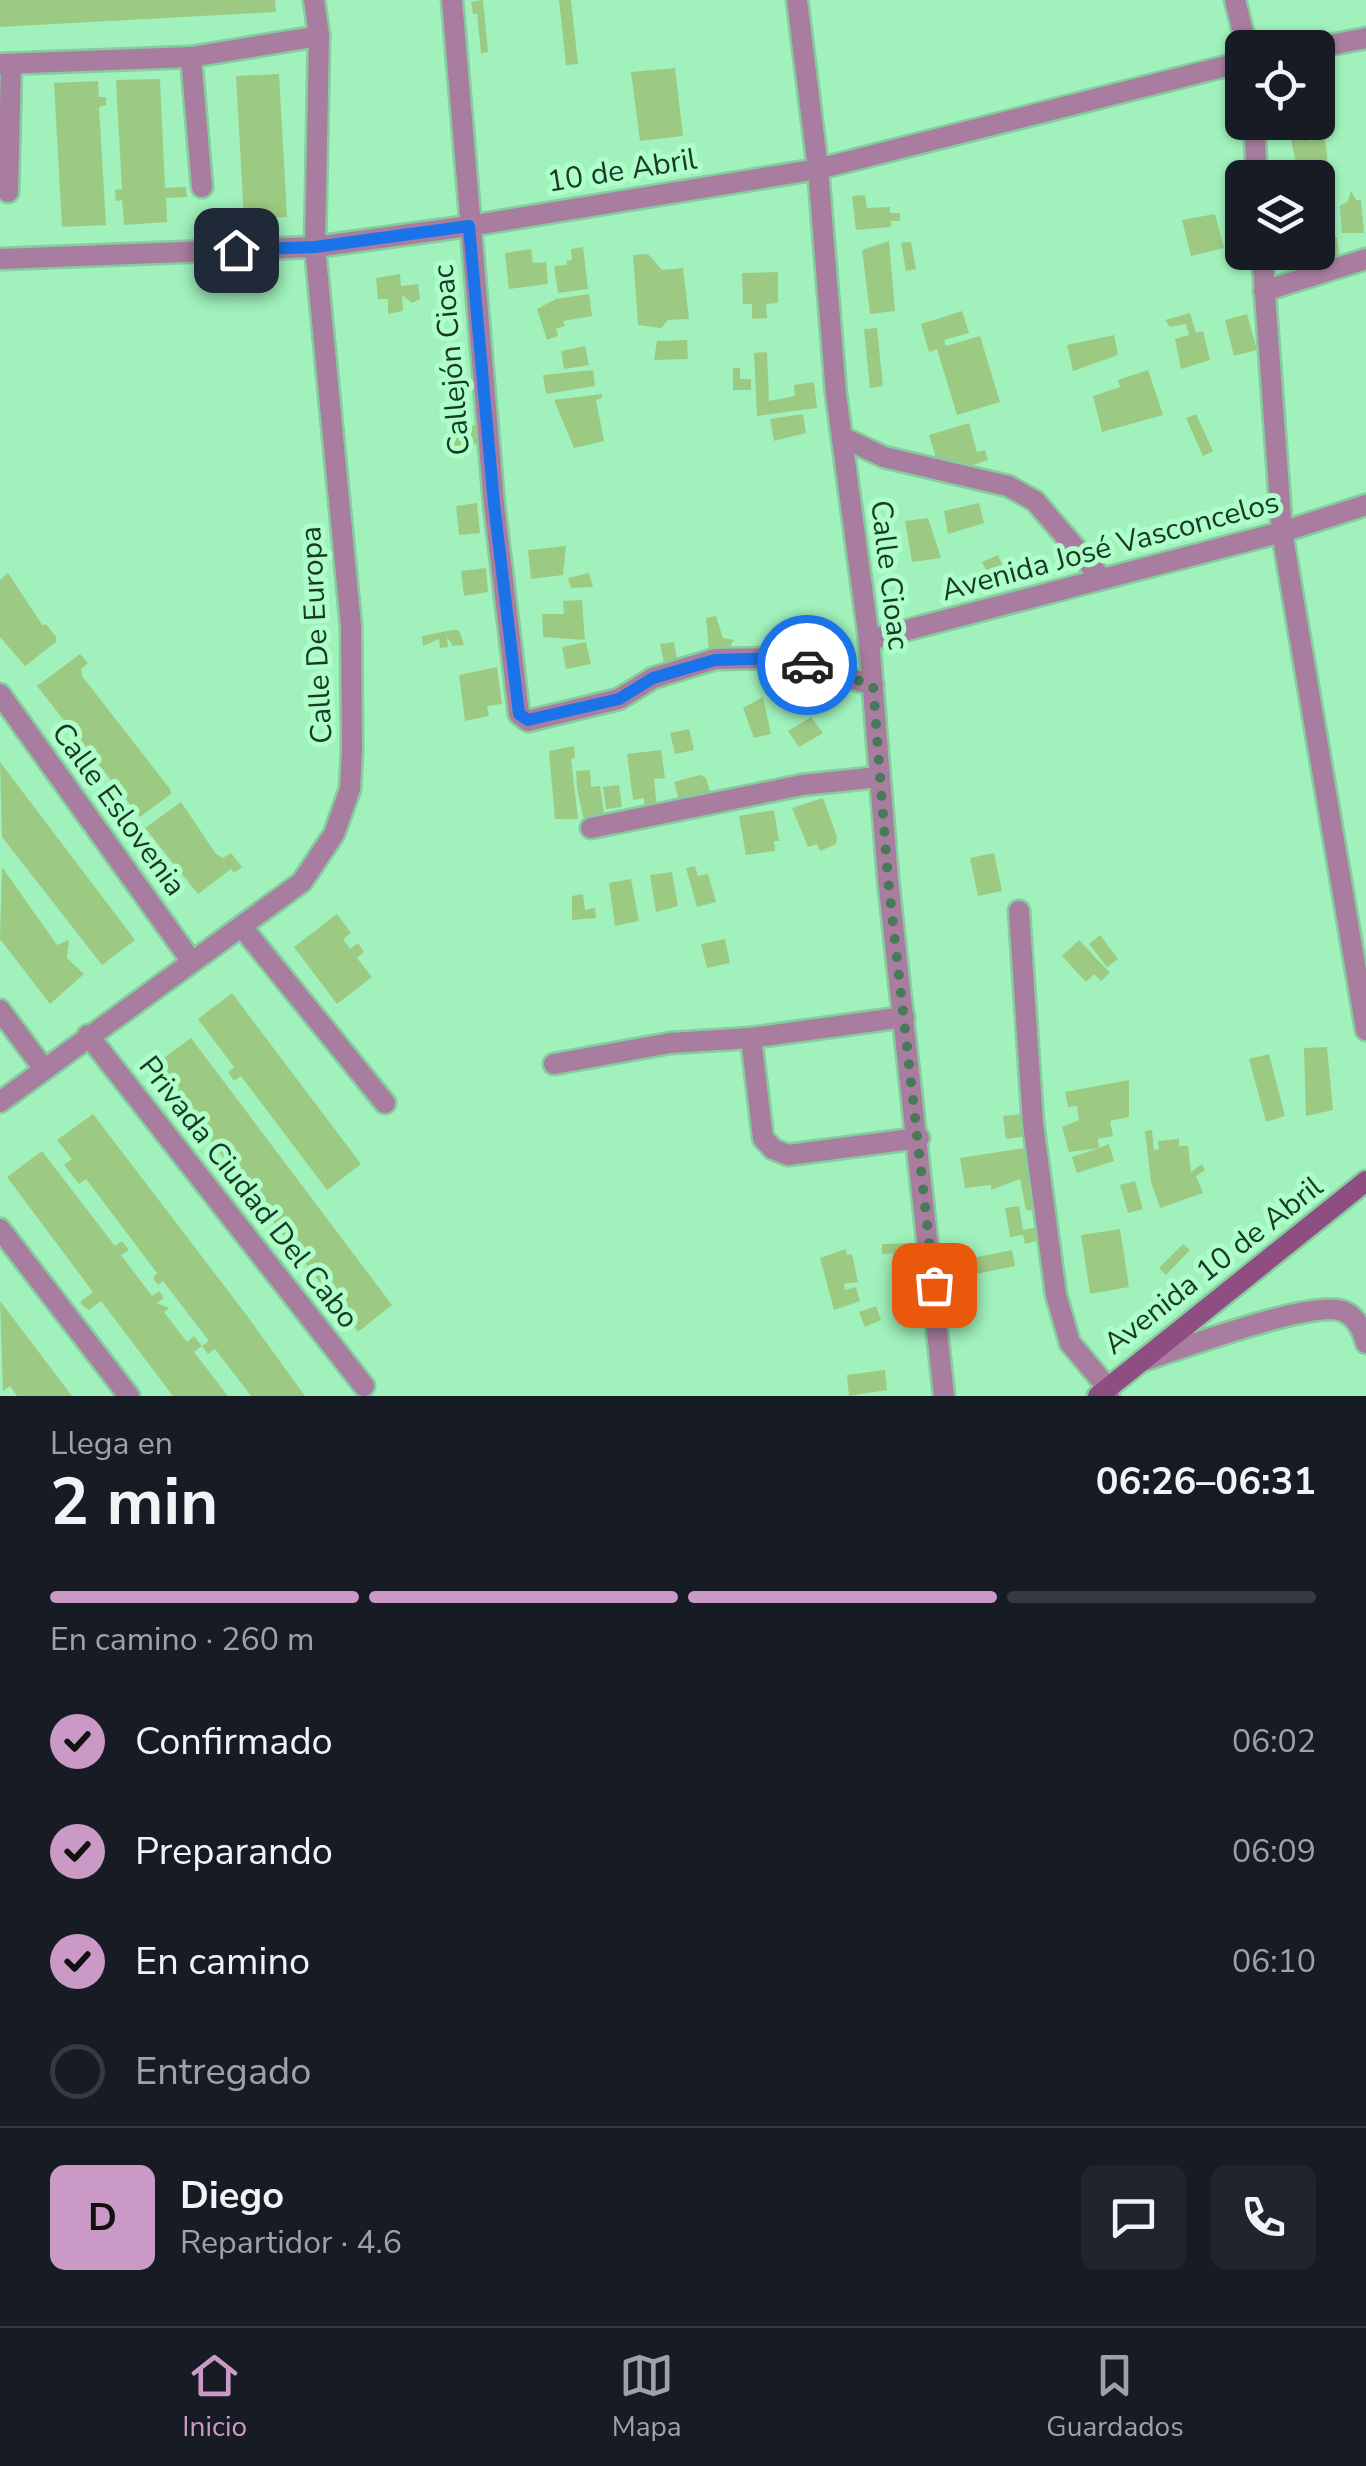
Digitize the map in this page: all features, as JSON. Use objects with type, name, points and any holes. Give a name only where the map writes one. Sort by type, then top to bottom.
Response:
[{"type":"street","name":"Calle De Europa","points":[[0,1102],[190,959],[242,928],[302,882],[334,834],[350,789],[351,626],[315,247],[319,36],[314,0]]},
{"type":"street","name":"Callejón Cioac","points":[[452,0],[494,504],[519,714],[528,720],[619,699],[653,678],[715,660],[778,658],[873,685]]},
{"type":"street","name":"Calle Cioac","points":[[797,0],[818,169],[842,437],[869,640],[944,1396]]},
{"type":"street","points":[[1235,0],[1243,30]]},
{"type":"street","points":[[8,192],[5,64],[191,57],[319,36]]},
{"type":"street","points":[[1335,44],[1366,38]]},
{"type":"street","points":[[191,57],[202,187]]},
{"type":"street","name":"10 de Abril","points":[[0,259],[315,247],[469,226],[818,169],[1225,66]]},
{"type":"street","points":[[1264,290],[1366,259]]},
{"type":"street","points":[[1263,270],[1282,532],[1366,1030]]},
{"type":"street","points":[[842,437],[884,457],[980,478],[1035,501],[1102,579]]},
{"type":"street","name":"Avenida José Vasconcelos","points":[[869,640],[1282,532],[1366,505]]},
{"type":"street","name":"Calle Eslovenia","points":[[0,694],[190,959]]},
{"type":"street","points":[[591,828],[802,785],[880,777]]},
{"type":"street","points":[[1018,912],[1033,1124],[1053,1280],[1070,1343],[1104,1393]]},
{"type":"street","points":[[242,928],[384,1103]]},
{"type":"street","points":[[0,1010],[44,1069]]},
{"type":"street","points":[[554,1064],[670,1043],[751,1038],[904,1017]]},
{"type":"street","name":"Privada Ciudad Del Cabo","points":[[88,1036],[364,1386]]},
{"type":"street","points":[[751,1038],[763,1138],[773,1149],[788,1155],[919,1138]]},
{"type":"street","name":"Avenida 10 de Abril","points":[[1104,1393],[1366,1181]]},
{"type":"street","points":[[0,1229],[129,1396]]},
{"type":"street","points":[[1140,1362],[1314,1308],[1344,1311],[1363,1329],[1366,1343]]},
{"type":"building","points":[[0,0],[275,0],[276,12],[0,27]]},
{"type":"building","points":[[483,0],[488,52],[481,53],[477,14],[473,14],[471,2]]},
{"type":"building","points":[[559,0],[571,0],[578,64],[566,65]]},
{"type":"building","points":[[675,68],[683,136],[640,141],[631,72]]},
{"type":"building","points":[[279,74],[287,217],[244,219],[236,76]]},
{"type":"building","points":[[160,79],[165,188],[186,187],[187,197],[166,198],[167,222],[124,225],[122,200],[116,201],[115,190],[122,189],[116,80]]},
{"type":"building","points":[[98,81],[99,97],[106,97],[106,105],[99,107],[106,225],[62,227],[54,83]]},
{"type":"building","points":[[1291,140],[1325,140],[1327,160],[1296,160]]},
{"type":"building","points":[[1351,191],[1356,200],[1361,200],[1364,233],[1342,233],[1340,206],[1348,201]]},
{"type":"building","points":[[865,195],[867,208],[890,207],[890,213],[900,213],[900,221],[891,221],[891,227],[856,230],[852,196]]},
{"type":"building","points":[[1215,214],[1224,248],[1191,256],[1182,220]]},
{"type":"building","points":[[889,241],[895,311],[870,314],[862,250]]},
{"type":"building","points":[[911,242],[916,269],[906,271],[901,243]]},
{"type":"building","points":[[583,247],[588,289],[558,293],[554,266],[567,265],[566,261],[572,260],[571,249]]},
{"type":"building","points":[[531,249],[533,263],[546,262],[548,284],[509,289],[505,253]]},
{"type":"building","points":[[648,254],[662,270],[683,268],[689,319],[668,320],[661,328],[638,325],[633,255]]},
{"type":"building","points":[[778,272],[778,303],[766,304],[767,318],[752,319],[752,304],[743,304],[742,273]]},
{"type":"building","points":[[400,274],[401,286],[418,284],[420,299],[412,303],[402,295],[403,311],[388,314],[388,299],[378,299],[376,278]]},
{"type":"building","points":[[589,294],[592,316],[563,321],[565,326],[556,329],[558,336],[547,340],[537,309],[556,299]]},
{"type":"building","points":[[962,311],[969,333],[944,340],[946,346],[980,336],[1000,402],[957,415],[937,349],[929,352],[921,324]]},
{"type":"building","points":[[1190,313],[1196,333],[1203,331],[1210,360],[1181,369],[1175,339],[1189,335],[1186,324],[1170,327],[1165,320]]},
{"type":"building","points":[[1247,314],[1257,350],[1234,356],[1225,320]]},
{"type":"building","points":[[877,328],[883,386],[870,388],[864,329]]},
{"type":"building","points":[[1114,335],[1118,355],[1073,371],[1067,345]]},
{"type":"building","points":[[687,340],[688,359],[654,360],[657,341]]},
{"type":"building","points":[[585,346],[589,365],[564,369],[561,351]]},
{"type":"building","points":[[767,352],[769,401],[795,396],[794,385],[814,382],[817,408],[757,416],[754,353]]},
{"type":"building","points":[[733,368],[740,368],[740,379],[751,379],[751,390],[733,390]]},
{"type":"building","points":[[593,370],[595,386],[546,394],[543,375]]},
{"type":"building","points":[[1148,370],[1163,415],[1102,432],[1093,396],[1120,387],[1118,380]]},
{"type":"building","points":[[602,394],[596,400],[604,441],[574,448],[554,400]]},
{"type":"building","points":[[803,414],[806,433],[774,441],[770,419]]},
{"type":"building","points":[[1196,414],[1213,451],[1203,456],[1186,418]]},
{"type":"building","points":[[969,423],[977,452],[985,450],[988,460],[970,466],[971,470],[941,475],[929,435]]},
{"type":"building","points":[[476,425],[478,444],[454,447],[451,428]]},
{"type":"building","points":[[477,503],[480,533],[459,535],[456,506]]},
{"type":"building","points":[[979,503],[984,523],[948,534],[944,511]]},
{"type":"building","points":[[928,518],[941,558],[912,562],[905,521]]},
{"type":"building","points":[[566,546],[563,575],[531,579],[528,550]]},
{"type":"building","points":[[998,555],[1006,575],[992,581],[994,588],[982,590],[980,582],[990,580],[982,562]]},
{"type":"building","points":[[486,568],[488,592],[464,596],[461,571]]},
{"type":"building","points":[[8,573],[43,626],[46,624],[56,637],[56,642],[25,666],[0,637],[0,580]]},
{"type":"building","points":[[589,573],[593,587],[571,588],[568,578]]},
{"type":"building","points":[[582,600],[585,640],[543,637],[542,614],[564,614],[563,601]]},
{"type":"building","points":[[716,616],[723,638],[734,640],[730,647],[709,650],[706,618]]},
{"type":"building","points":[[459,630],[464,645],[453,646],[447,637],[448,647],[440,648],[439,639],[423,646],[422,636]]},
{"type":"building","points":[[586,642],[591,664],[566,669],[562,647]]},
{"type":"building","points":[[674,642],[677,660],[664,663],[660,644]]},
{"type":"building","points":[[80,654],[88,663],[81,669],[82,676],[170,789],[171,794],[140,817],[37,686]]},
{"type":"building","points":[[497,667],[502,704],[487,706],[489,716],[465,721],[459,675]]},
{"type":"building","points":[[763,697],[771,734],[754,738],[743,708]]},
{"type":"building","points":[[811,717],[823,733],[799,747],[788,731]]},
{"type":"building","points":[[689,729],[694,750],[675,754],[670,733]]},
{"type":"building","points":[[574,746],[575,758],[571,759],[578,819],[555,819],[549,751]]},
{"type":"building","points":[[661,750],[665,778],[654,779],[657,808],[644,811],[644,798],[633,800],[627,754]]},
{"type":"building","points":[[0,762],[135,940],[102,965],[2,837]]},
{"type":"building","points":[[590,770],[591,787],[600,786],[604,813],[583,817],[576,771]]},
{"type":"building","points":[[700,775],[706,778],[711,795],[679,801],[674,782]]},
{"type":"building","points":[[619,785],[622,807],[606,809],[603,787]]},
{"type":"building","points":[[823,798],[837,837],[836,844],[820,851],[817,844],[808,847],[792,808]]},
{"type":"building","points":[[181,802],[216,854],[223,858],[231,853],[242,867],[234,873],[231,869],[198,894],[145,828]]},
{"type":"building","points":[[774,810],[779,841],[774,841],[775,851],[746,855],[739,816]]},
{"type":"building","points":[[994,853],[1002,891],[978,896],[970,858]]},
{"type":"building","points":[[695,866],[698,876],[708,874],[716,902],[697,907],[686,868]]},
{"type":"building","points":[[2,867],[57,945],[69,940],[67,958],[84,974],[50,1004],[0,939]]},
{"type":"building","points":[[672,872],[678,906],[656,912],[650,875]]},
{"type":"building","points":[[631,879],[639,921],[615,926],[609,883]]},
{"type":"building","points":[[583,894],[585,910],[595,908],[596,918],[572,920],[572,896]]},
{"type":"building","points":[[337,914],[351,933],[343,939],[350,949],[358,943],[364,952],[357,958],[372,977],[337,1004],[294,947]]},
{"type":"building","points":[[1100,935],[1118,959],[1107,967],[1089,944]]},
{"type":"building","points":[[725,939],[730,963],[707,968],[701,944]]},
{"type":"building","points":[[1079,940],[1110,973],[1101,981],[1094,974],[1086,982],[1062,956]]},
{"type":"building","points":[[232,993],[361,1164],[327,1190],[241,1076],[234,1081],[228,1072],[234,1067],[198,1019]]},
{"type":"building","points":[[191,1038],[392,1305],[358,1332],[153,1066]]},
{"type":"building","points":[[1327,1047],[1333,1110],[1306,1116],[1304,1048]]},
{"type":"building","points":[[1269,1054],[1285,1116],[1266,1122],[1249,1059]]},
{"type":"building","points":[[1129,1080],[1129,1117],[1110,1121],[1113,1136],[1098,1139],[1099,1148],[1069,1152],[1062,1127],[1079,1120],[1077,1106],[1068,1107],[1065,1092]]},
{"type":"building","points":[[1028,1113],[1031,1136],[1006,1139],[1003,1116]]},
{"type":"building","points":[[93,1114],[305,1396],[251,1396],[215,1349],[208,1354],[202,1346],[209,1341],[163,1281],[158,1285],[153,1278],[157,1273],[86,1179],[79,1184],[64,1165],[72,1159],[57,1140]]},
{"type":"building","points":[[1152,1130],[1154,1150],[1159,1149],[1158,1141],[1179,1139],[1179,1146],[1188,1146],[1191,1172],[1202,1164],[1205,1170],[1196,1176],[1203,1193],[1160,1208],[1151,1182],[1145,1131]]},
{"type":"building","points":[[1109,1144],[1114,1161],[1077,1173],[1072,1157]]},
{"type":"building","points":[[1025,1148],[1037,1211],[1026,1210],[1020,1179],[991,1190],[991,1185],[965,1188],[960,1158]]},
{"type":"building","points":[[42,1151],[115,1246],[122,1241],[129,1250],[121,1255],[152,1296],[159,1291],[164,1298],[157,1303],[169,1308],[164,1312],[187,1342],[194,1336],[202,1346],[194,1352],[228,1396],[173,1396],[101,1301],[89,1310],[83,1306],[80,1302],[93,1292],[7,1177]]},
{"type":"building","points":[[1135,1181],[1143,1209],[1128,1213],[1120,1185]]},
{"type":"building","points":[[1019,1206],[1023,1230],[1040,1226],[1044,1239],[1025,1244],[1023,1235],[1010,1237],[1005,1208]]},
{"type":"building","points":[[1120,1229],[1129,1287],[1090,1294],[1081,1235]]},
{"type":"building","points":[[913,1243],[913,1253],[882,1254],[882,1244]]},
{"type":"building","points":[[1183,1244],[1190,1250],[1166,1275],[1159,1268]]},
{"type":"building","points":[[846,1249],[847,1255],[852,1254],[858,1282],[844,1284],[845,1290],[856,1287],[860,1301],[834,1310],[820,1258]]},
{"type":"building","points":[[1012,1250],[1015,1266],[976,1274],[973,1258]]},
{"type":"building","points":[[0,1301],[72,1396],[17,1396],[10,1386],[3,1391]]},
{"type":"building","points":[[876,1306],[881,1320],[865,1327],[859,1312]]},
{"type":"building","points":[[885,1370],[887,1390],[849,1396],[847,1375]]},
{"type":"way so far","points":[[807,665],[873,685],[888,879],[934,1285]]},
{"type":"route","points":[[236,250],[315,247],[469,226],[494,504],[519,714],[528,720],[619,699],[653,678],[715,660],[778,658],[807,665]]}]
